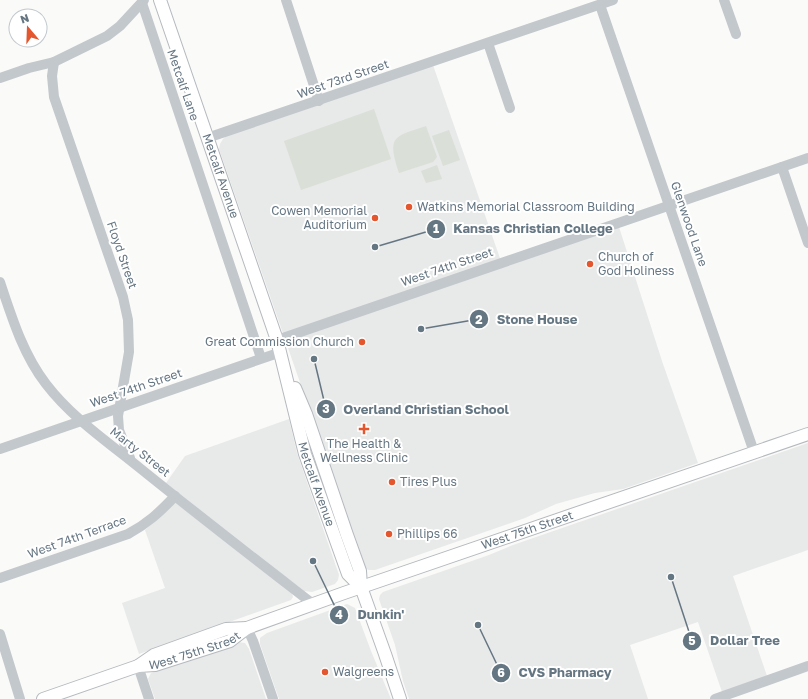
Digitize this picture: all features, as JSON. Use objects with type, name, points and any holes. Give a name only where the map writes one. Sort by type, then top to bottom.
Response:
[{"type":"main road","name":"Metcalf Avenue","points":[[160,0],[281,352],[306,414],[331,486],[360,571],[361,587],[400,699]]},
{"type":"main road","name":"West 75th Street","points":[[42,699],[138,666],[155,665],[230,640],[247,628],[313,604],[808,434]]},
{"type":"street","points":[[286,0],[319,101]]},
{"type":"street","name":"West 73rd Street","points":[[207,138],[613,0]]},
{"type":"street","points":[[724,0],[736,34]]},
{"type":"street","points":[[0,78],[29,68],[54,62],[107,36],[120,26],[143,1]]},
{"type":"street","name":"Metcalf Lane","points":[[143,1],[261,358]]},
{"type":"street","name":"Glenwood Lane","points":[[600,4],[754,452]]},
{"type":"street","points":[[488,43],[510,108]]},
{"type":"street","name":"Floyd Street","points":[[54,62],[52,76],[54,97],[123,297],[128,320],[129,352],[119,407],[118,430],[130,460]]},
{"type":"street","name":"West 74th Street","points":[[277,340],[808,158]]},
{"type":"street","points":[[782,167],[808,243]]},
{"type":"street","name":"Marty Street","points":[[0,282],[22,342],[33,365],[68,409],[175,496],[313,604]]},
{"type":"street","name":"West 74th Street","points":[[0,450],[119,407],[281,352]]},
{"type":"street","name":"West 74th Terrace","points":[[0,578],[128,534],[154,518],[175,496]]},
{"type":"street","points":[[247,628],[253,641],[272,699]]},
{"type":"street","points":[[0,634],[20,699]]},
{"type":"street","points":[[138,666],[149,699]]},
{"type":"street","points":[[715,699],[808,666]]},
{"type":"shaded area","points":[[433,65],[503,267],[619,227],[663,364],[698,463],[623,489],[595,493],[556,504],[525,518],[375,570],[369,570],[366,569],[363,564],[219,149],[220,144],[226,136]]},
{"type":"shaded area","points":[[374,109],[391,159],[301,190],[284,141]]},
{"type":"shaded area","points":[[426,126],[437,157],[433,162],[399,173],[394,152],[396,140],[406,133]]},
{"type":"shaded area","points":[[449,130],[460,160],[443,166],[432,136]]},
{"type":"shaded area","points":[[437,165],[442,179],[426,183],[421,171]]},
{"type":"shaded area","points":[[289,419],[297,453],[339,575],[335,584],[312,592],[304,591],[166,483],[185,456]]},
{"type":"shaded area","points":[[808,443],[808,550],[733,576],[767,676],[722,692],[698,622],[630,645],[648,699],[409,699],[403,681],[395,645],[379,599],[383,592],[489,555],[513,545]]},
{"type":"shaded area","points":[[175,502],[292,593],[293,597],[291,600],[139,654],[122,603],[165,588],[145,530]]},
{"type":"shaded area","points":[[347,604],[355,608],[391,699],[279,699],[260,644],[260,638],[267,633]]},
{"type":"shaded area","points":[[239,642],[245,643],[249,649],[266,699],[155,699],[148,679],[151,673]]},
{"type":"place","name":"Watkins Memorial Classroom Building","points":[[409,207]]},
{"type":"place","name":"Cowen Memorial Auditorium","points":[[375,218]]},
{"type":"place","name":"Kansas Christian College","points":[[375,247]]},
{"type":"place","name":"Church of God Holiness","points":[[590,264]]},
{"type":"place","name":"Stone House","points":[[421,329]]},
{"type":"place","name":"Great Commission Church","points":[[362,342]]},
{"type":"place","name":"Overland Christian School","points":[[314,359]]},
{"type":"place","name":"The Health & Wellness Clinic","points":[[364,429]]},
{"type":"place","name":"Tires Plus","points":[[392,482]]},
{"type":"place","name":"Phillips 66","points":[[389,534]]},
{"type":"place","name":"Dunkin'","points":[[313,561]]},
{"type":"place","name":"Dollar Tree","points":[[671,577]]},
{"type":"place","name":"CVS Pharmacy","points":[[478,625]]},
{"type":"place","name":"Walgreens","points":[[325,672]]}]
